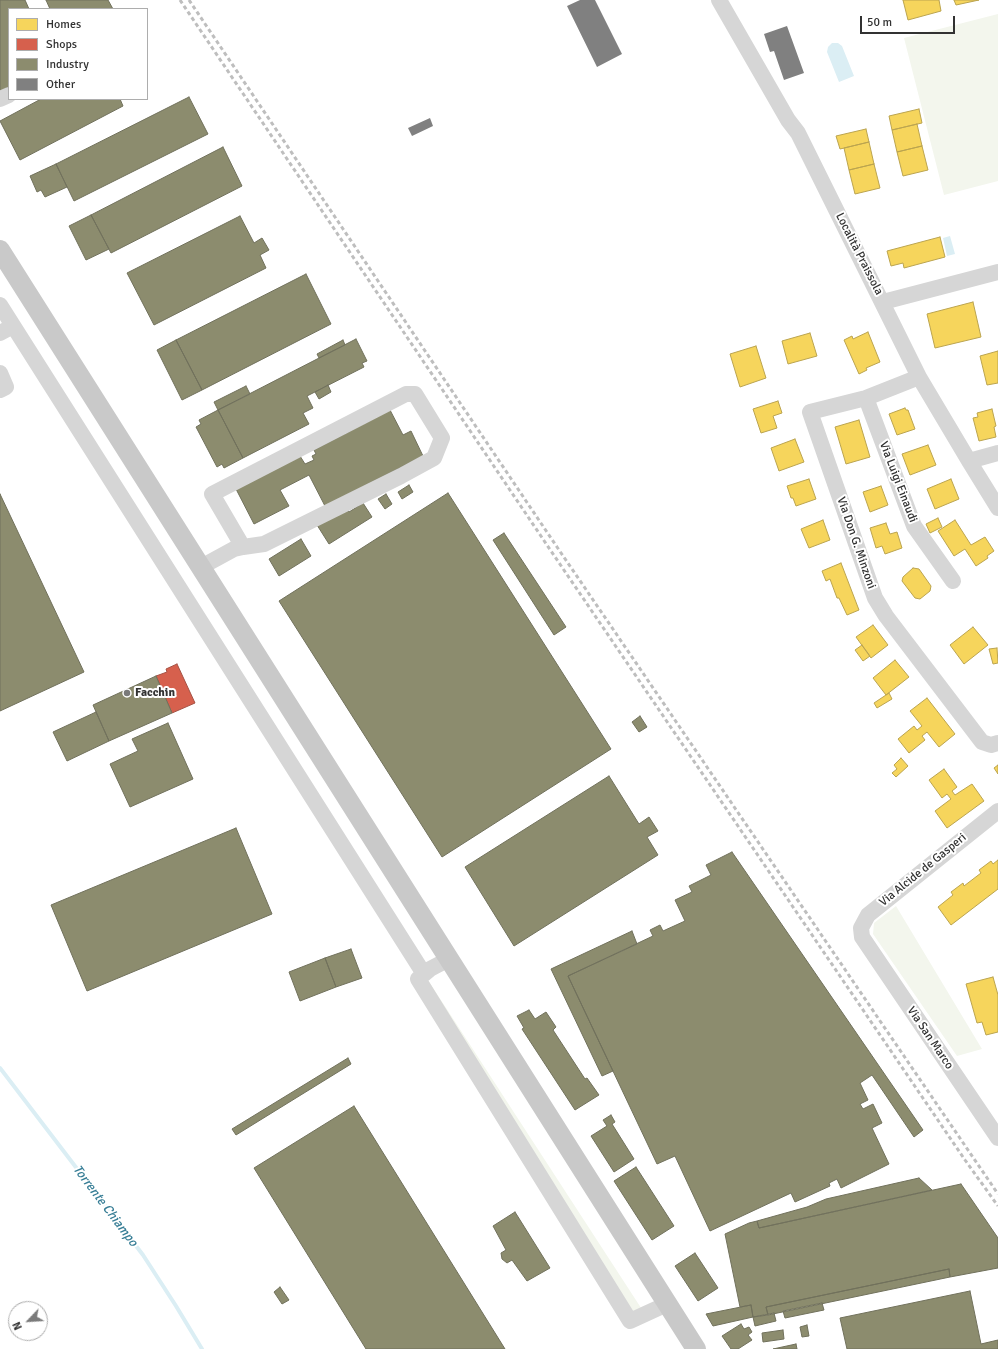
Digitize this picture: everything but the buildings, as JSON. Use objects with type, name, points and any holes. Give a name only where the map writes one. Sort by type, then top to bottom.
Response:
[{"type":"main road","points":[[0,250],[696,1349]]},
{"type":"street","name":"Località Praissola","points":[[719,0],[788,120],[798,133],[919,377],[968,461],[998,508]]},
{"type":"street","points":[[883,302],[998,272]]},
{"type":"street","points":[[0,305],[7,330],[424,974]]},
{"type":"street","points":[[0,373],[6,387],[0,390]]},
{"type":"street","name":"Via Don G. Minzoni","points":[[919,377],[866,398],[810,412],[875,598],[886,616],[982,742],[991,745],[998,743]]},
{"type":"street","points":[[201,567],[234,549],[264,544],[434,458],[442,438],[415,394],[406,394],[212,494],[243,547]]},
{"type":"street","name":"Via Luigi Einaudi","points":[[866,398],[914,526],[953,581]]},
{"type":"street","points":[[968,461],[998,453]]},
{"type":"street","name":"Via Alcide de Gasperi","points":[[862,937],[861,928],[868,915],[998,811]]},
{"type":"street","name":"Via San Marco","points":[[862,937],[998,1138]]},
{"type":"street","points":[[449,959],[430,969],[418,979],[630,1321],[667,1304]]},
{"type":"shaded area","points":[[998,14],[998,181],[944,195],[904,38]]},
{"type":"shaded area","points":[[832,43],[838,43],[842,46],[854,76],[839,82],[827,52],[828,47]]},
{"type":"shaded area","points":[[950,236],[955,254],[947,256],[943,238]]},
{"type":"shaded area","points":[[896,906],[982,1049],[957,1056],[873,934],[874,923]]},
{"type":"shaded area","points":[[424,974],[645,1314],[630,1321],[418,979]]},
{"type":"waterway","name":"Torrente Chiampo","points":[[0,1068],[143,1255],[202,1349]]},
{"type":"railway","points":[[180,0],[551,551],[965,1160],[998,1206]]},
{"type":"railway","points":[[189,0],[557,547],[998,1194]]},
{"type":"place","name":"Facchin","points":[[127,693]]}]
